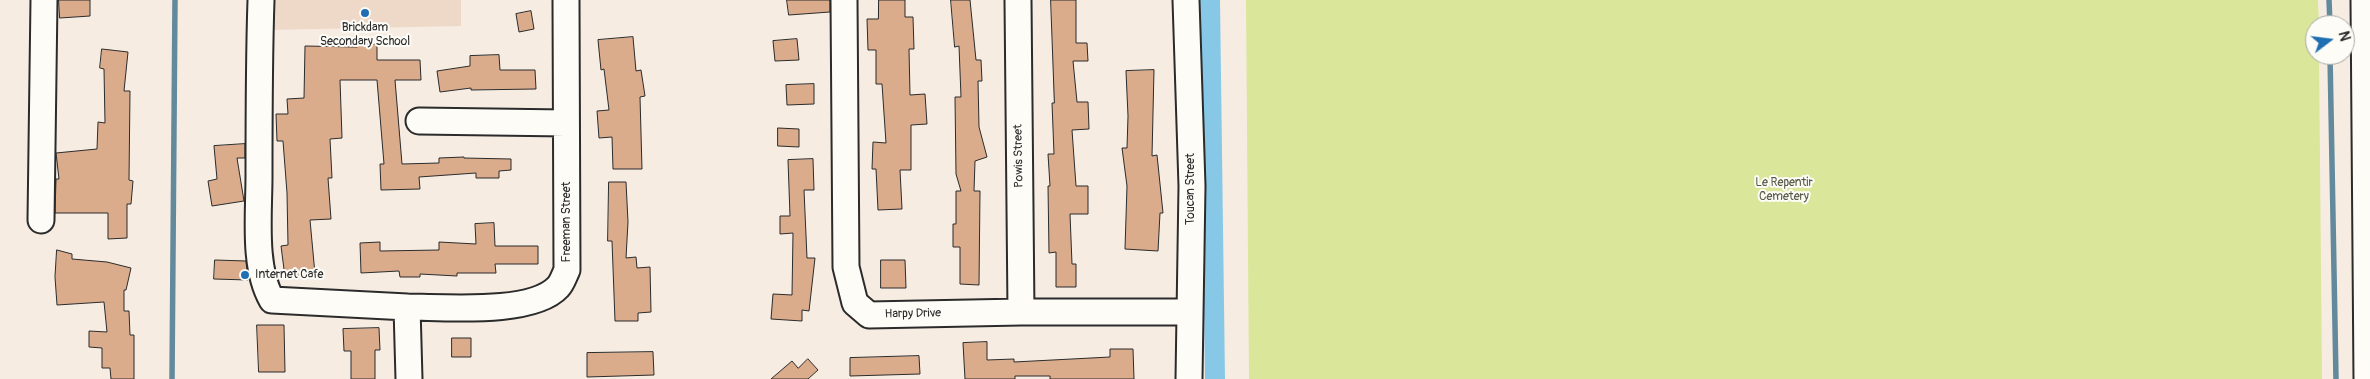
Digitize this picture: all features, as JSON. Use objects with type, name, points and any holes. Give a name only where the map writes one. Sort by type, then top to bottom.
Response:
[{"type":"street","points":[[41,220],[44,0]]},
{"type":"street","name":"Freeman Street","points":[[261,0],[258,94],[259,244],[265,288],[272,300],[407,307],[519,306],[544,297],[558,287],[567,270],[566,0]]},
{"type":"street","name":"Harpy Drive","points":[[844,0],[846,267],[855,303],[868,315],[1021,312],[1190,312]]},
{"type":"street","name":"Powis Street","points":[[1018,0],[1021,312]]},
{"type":"street","name":"Toucan Street","points":[[1186,0],[1192,186],[1190,379]]},
{"type":"street","points":[[2364,0],[2367,379]]},
{"type":"street","points":[[419,122],[566,123]]},
{"type":"street","points":[[407,307],[409,379]]},
{"type":"shaded area","name":"Brickdam Secondary School","points":[[270,0],[461,0],[461,26],[270,30]]},
{"type":"green space","name":"Le Repentir Cemetery","points":[[1246,0],[2318,0],[2319,15],[2305,15],[2305,65],[2319,65],[2322,379],[1249,379]]},
{"type":"building","points":[[59,0],[90,0],[90,16],[60,18]]},
{"type":"building","points":[[787,0],[830,0],[830,12],[789,15]]},
{"type":"building","points":[[879,0],[905,0],[905,17],[913,17],[914,49],[909,49],[910,95],[925,94],[927,124],[911,125],[911,170],[900,170],[902,209],[878,210],[876,169],[872,169],[873,142],[886,143],[882,84],[876,84],[876,50],[868,50],[867,19],[878,19]]},
{"type":"building","points":[[951,0],[970,0],[976,60],[981,60],[982,81],[978,81],[979,127],[987,157],[975,161],[974,191],[980,191],[979,285],[960,284],[960,247],[953,247],[953,224],[956,224],[956,191],[961,191],[956,174],[955,97],[961,97],[959,46],[955,47]]},
{"type":"building","points":[[1051,0],[1076,0],[1076,43],[1087,43],[1088,61],[1073,61],[1077,102],[1088,102],[1089,129],[1072,130],[1076,186],[1088,186],[1088,214],[1070,214],[1072,264],[1076,264],[1076,287],[1056,287],[1056,252],[1049,253],[1048,186],[1050,186],[1048,154],[1054,154]]},
{"type":"building","points":[[531,11],[534,29],[519,32],[516,14]]},
{"type":"building","points":[[633,37],[636,71],[641,70],[645,96],[640,97],[642,169],[613,169],[612,137],[599,138],[597,111],[609,110],[604,69],[601,70],[598,40]]},
{"type":"building","points":[[797,39],[799,60],[775,61],[773,41]]},
{"type":"building","points":[[357,44],[377,44],[377,60],[420,60],[421,80],[395,80],[402,164],[439,163],[439,158],[511,159],[511,170],[499,171],[499,178],[476,178],[476,173],[419,177],[420,189],[381,190],[380,164],[384,164],[377,80],[340,80],[342,138],[330,139],[332,178],[328,178],[331,219],[310,220],[315,274],[285,277],[281,246],[288,245],[287,193],[283,141],[277,141],[276,114],[288,114],[287,99],[304,98],[305,46],[357,47]]},
{"type":"building","points":[[102,49],[128,52],[124,91],[130,91],[129,180],[133,181],[131,204],[127,204],[127,238],[108,239],[108,213],[55,213],[56,179],[59,179],[56,153],[97,149],[98,122],[105,123],[104,69],[100,68]]},
{"type":"building","points":[[499,55],[500,70],[535,70],[536,89],[471,90],[471,88],[440,92],[437,71],[470,66],[470,56]]},
{"type":"building","points":[[1154,70],[1152,156],[1157,155],[1163,213],[1160,213],[1158,251],[1125,249],[1127,186],[1122,148],[1127,148],[1126,71]]},
{"type":"building","points":[[814,84],[814,104],[787,105],[786,85]]},
{"type":"building","points":[[778,128],[799,129],[799,147],[778,146]]},
{"type":"building","points":[[245,144],[245,158],[237,158],[244,201],[212,206],[208,181],[217,179],[214,146]]},
{"type":"building","points":[[813,159],[814,190],[804,190],[807,258],[815,258],[809,311],[802,310],[802,321],[771,319],[773,294],[792,295],[793,233],[780,234],[780,216],[790,216],[788,160]]},
{"type":"building","points":[[609,182],[626,182],[628,222],[626,258],[636,257],[637,268],[650,267],[651,312],[638,313],[638,321],[615,321],[612,241],[608,241]]},
{"type":"building","points":[[494,223],[495,246],[538,246],[538,264],[495,264],[496,273],[457,273],[457,276],[420,274],[420,277],[400,277],[399,271],[361,273],[360,243],[380,242],[380,251],[439,250],[439,242],[476,244],[475,224]]},
{"type":"building","points":[[57,250],[72,254],[72,259],[107,262],[131,268],[126,290],[124,290],[124,311],[129,311],[130,335],[134,335],[134,379],[111,379],[110,368],[102,368],[102,348],[89,347],[89,331],[107,332],[104,302],[57,305],[55,277]]},
{"type":"building","points":[[215,260],[246,261],[248,280],[214,279]]},
{"type":"building","points":[[881,260],[905,260],[906,288],[881,288]]},
{"type":"building","points":[[257,325],[284,325],[285,372],[259,372]]},
{"type":"building","points":[[379,328],[380,350],[375,350],[375,379],[351,379],[351,351],[344,351],[343,329]]},
{"type":"building","points":[[452,338],[471,338],[471,357],[452,357]]},
{"type":"building","points":[[987,342],[987,360],[1014,359],[1014,362],[1110,357],[1110,349],[1133,349],[1134,379],[1050,379],[1050,376],[1015,376],[1015,379],[965,379],[963,343]]},
{"type":"building","points":[[653,352],[654,375],[587,377],[587,353]]},
{"type":"building","points":[[919,356],[920,374],[850,376],[850,358]]},
{"type":"building","points":[[808,359],[818,370],[808,379],[771,379],[792,361],[798,368]]},
{"type":"waterway","points":[[172,379],[175,0]]},
{"type":"waterway","points":[[1210,0],[1215,379]]},
{"type":"waterway","points":[[2329,0],[2330,15]]},
{"type":"waterway","points":[[2330,65],[2336,379]]},
{"type":"place","name":"Brickdam Secondary School","points":[[365,13]]},
{"type":"place","name":"Internet Cafe","points":[[245,275]]}]
